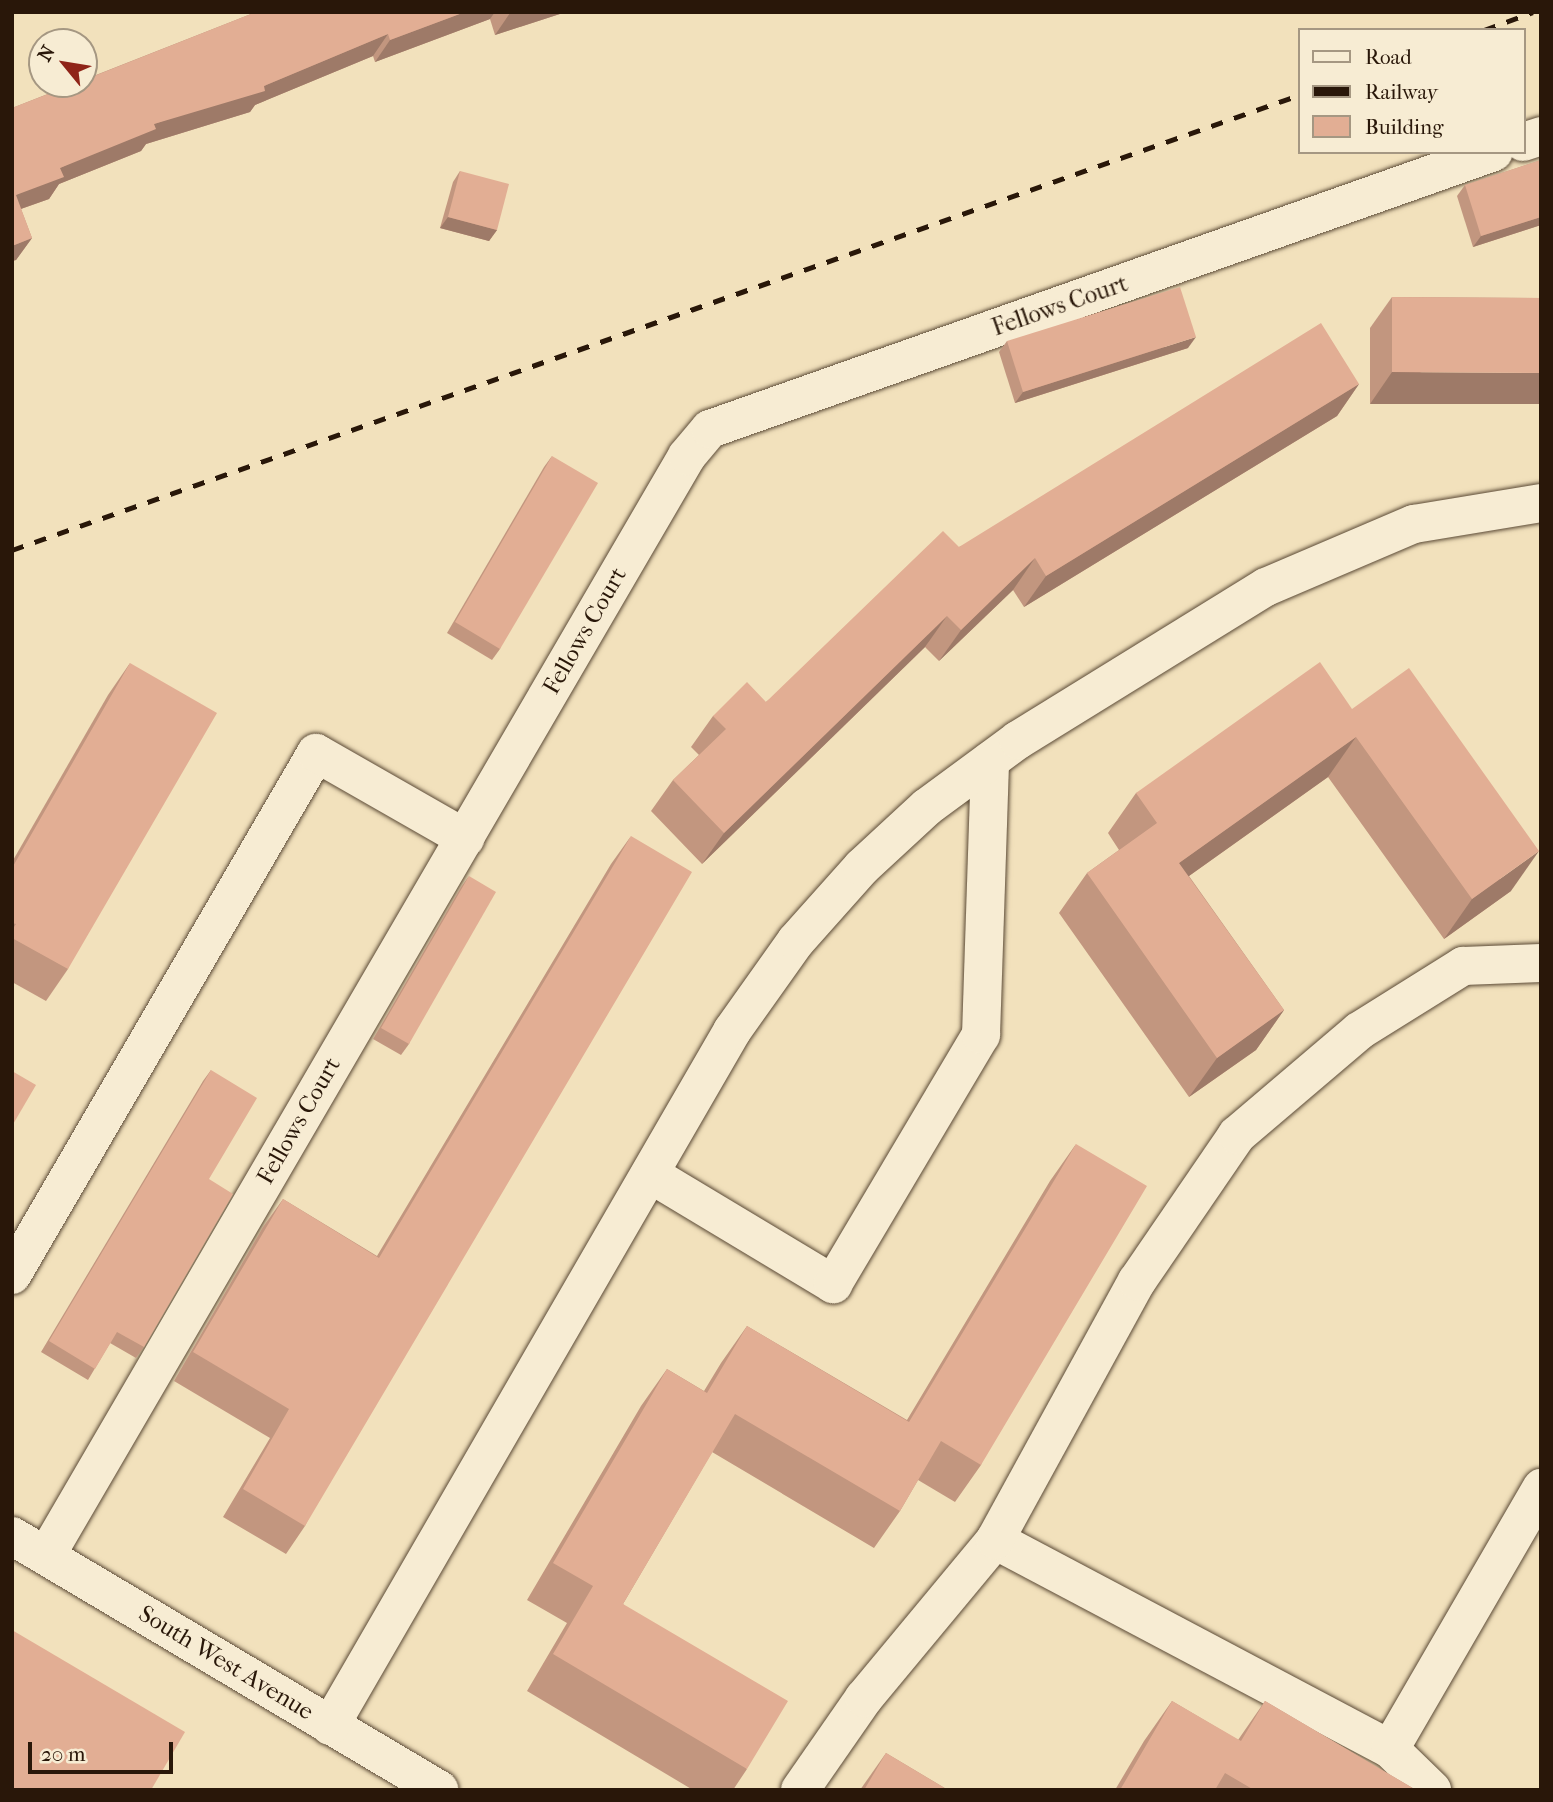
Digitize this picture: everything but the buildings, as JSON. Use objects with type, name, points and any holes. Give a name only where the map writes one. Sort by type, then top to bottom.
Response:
[{"type":"street","name":"Fellows Court","points":[[46,1556],[687,456],[710,429],[1488,154]]},
{"type":"street","points":[[330,1726],[732,1031],[796,942],[862,867],[990,761],[1266,587],[1341,551],[1414,524],[1541,503]]},
{"type":"street","points":[[12,1275],[316,753],[465,838]]},
{"type":"street","points":[[650,1174],[833,1284],[981,1035],[990,761]]},
{"type":"street","points":[[800,1790],[864,1698],[995,1539],[1137,1282],[1237,1135],[1359,1031],[1463,966],[1541,963]]},
{"type":"street","points":[[1390,1749],[1541,1488]]},
{"type":"street","name":"South West Avenue","points":[[12,1536],[439,1790]]},
{"type":"street","points":[[995,1539],[1390,1749],[1432,1790]]},
{"type":"railway","points":[[1489,28],[1533,12]]},
{"type":"railway","points":[[12,550],[1298,95]]}]
